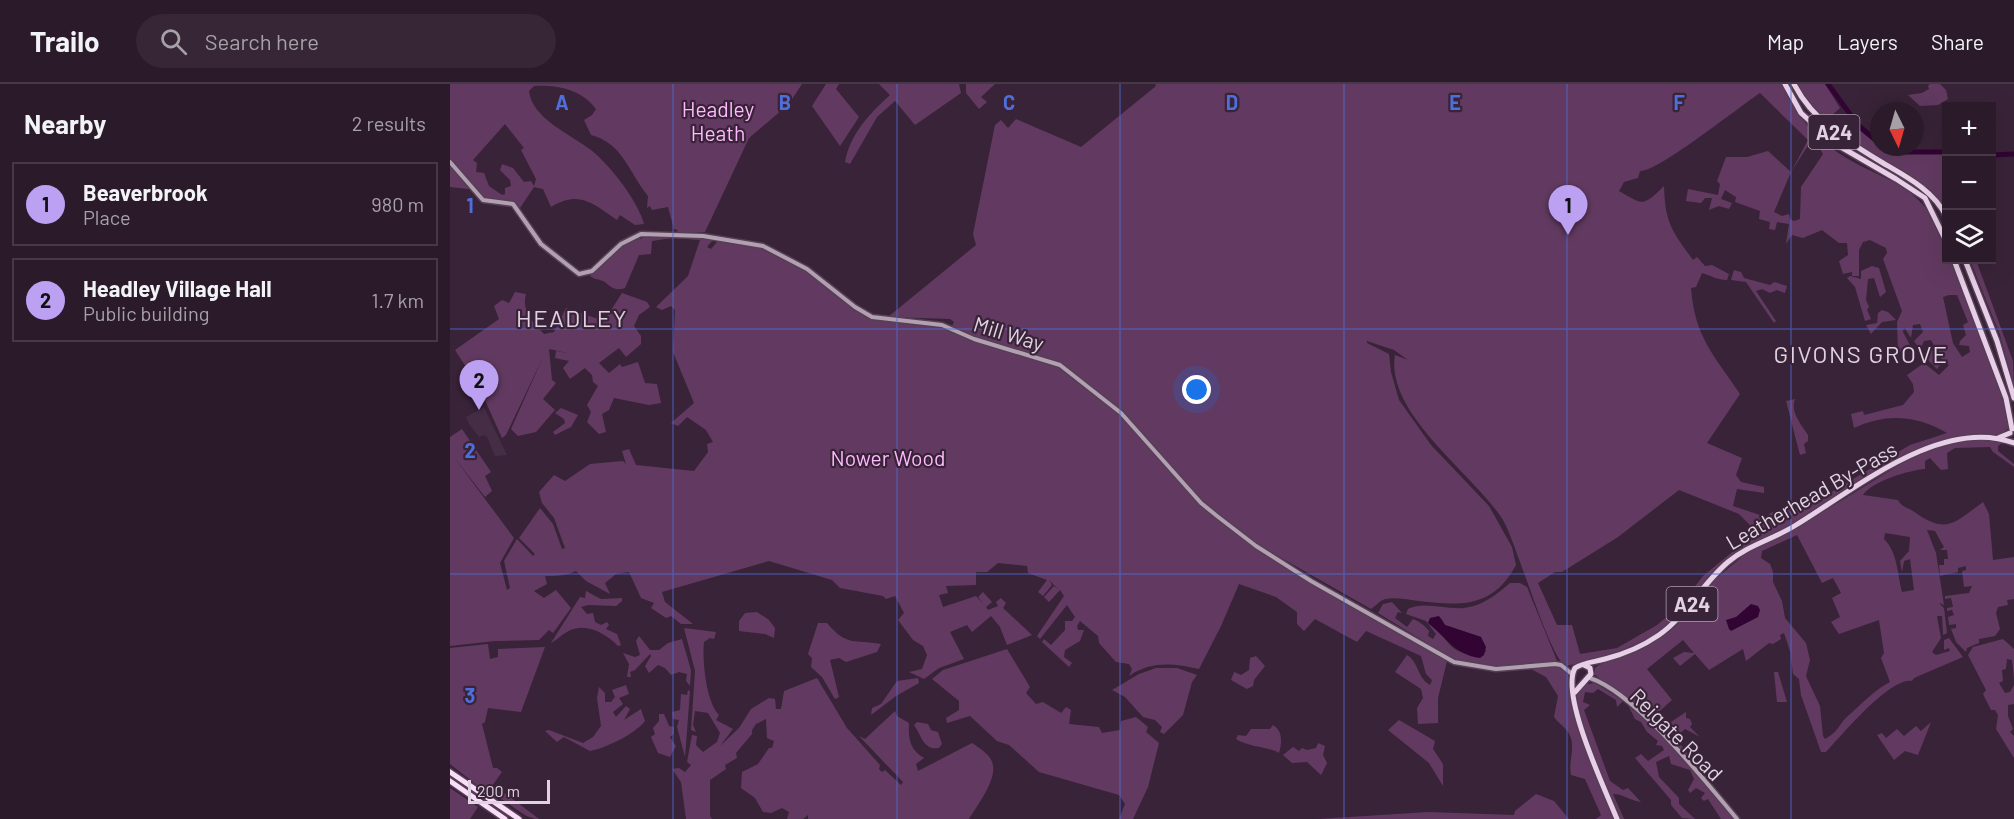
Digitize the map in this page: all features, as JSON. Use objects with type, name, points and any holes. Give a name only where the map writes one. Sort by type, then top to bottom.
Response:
[{"type":"highway","name":"A24","points":[[1785,84],[1801,113],[1834,143],[1914,189],[1925,198],[1942,231]]},
{"type":"highway","name":"A24","points":[[1794,84],[1810,109],[1830,129],[1922,187],[1942,210]]},
{"type":"highway","points":[[1956,264],[2006,398],[2013,443]]},
{"type":"highway","points":[[1967,264],[1997,341],[2014,398]]},
{"type":"highway","name":"Leatherhead By-Pass","points":[[1998,438],[2012,430]]},
{"type":"highway","name":"Leatherhead By-Pass","points":[[1580,665],[1635,649],[1664,631],[1687,609],[1719,570],[1738,554],[1791,528],[1912,454],[1953,439],[1998,438],[2013,443]]},
{"type":"highway","name":"Leatherhead By-Pass","points":[[1590,668],[1602,660]]},
{"type":"highway","points":[[1574,694],[1581,683],[1590,678],[1590,668],[1580,665],[1573,677],[1574,694],[1576,713],[1617,819]]},
{"type":"highway","points":[[1573,677],[1581,683]]},
{"type":"highway","points":[[450,772],[519,819]]},
{"type":"highway","points":[[450,782],[505,819]]},
{"type":"main road","name":"Mill Way","points":[[450,162],[480,198],[513,204],[541,244],[579,274],[592,271],[621,243],[636,235],[707,236],[762,246],[807,269],[855,307],[872,317],[942,325],[974,339],[1060,365],[1121,413],[1201,503],[1256,546],[1454,662],[1485,669],[1505,669],[1539,664],[1564,667],[1580,665]]},
{"type":"main road","points":[[1564,667],[1573,677]]},
{"type":"main road","name":"Reigate Road","points":[[1590,678],[1625,701],[1655,726],[1737,819]]},
{"type":"shaded area","points":[[484,407],[507,455],[495,456],[487,437],[484,435],[479,437],[469,424],[466,417]]},
{"type":"shaded area","points":[[1751,604],[1758,606],[1760,610],[1758,617],[1731,631],[1726,620],[1736,617]]},
{"type":"shaded area","points":[[1439,616],[1445,625],[1481,637],[1486,647],[1484,655],[1480,658],[1471,656],[1451,645],[1428,623],[1430,618]]},
{"type":"green space","name":"Headley Heath","points":[[450,84],[802,84],[789,104],[749,138],[705,232],[675,234],[678,230],[674,229],[668,207],[652,210],[650,206],[647,208],[648,196],[618,152],[602,139],[591,135],[584,120],[596,109],[576,93],[551,86],[534,86],[529,91],[537,110],[554,125],[591,150],[606,165],[630,194],[644,224],[635,225],[620,215],[617,220],[593,204],[578,199],[570,199],[551,207],[543,189],[534,187],[520,208],[508,200],[484,199],[477,190],[450,187]],"holes":[[[505,124],[524,148],[521,150],[536,179],[534,186],[531,181],[524,182],[513,168],[502,164],[500,170],[510,180],[511,186],[505,188],[505,194],[502,195],[489,186],[484,173],[476,172],[477,163],[473,160]]]},
{"type":"green space","points":[[826,84],[839,84],[836,89],[859,117],[840,146],[812,106]]},
{"type":"green space","points":[[879,84],[959,84],[961,93],[915,125],[895,101],[877,117],[850,164],[845,162],[856,133],[875,109],[890,95]]},
{"type":"green space","points":[[966,84],[995,84],[981,97],[987,102],[979,109],[966,93]]},
{"type":"green space","name":"Nower Wood","points":[[1155,84],[1781,84],[1802,119],[1823,141],[1846,158],[1903,188],[1927,209],[1942,238],[1942,264],[1954,264],[1987,345],[2004,393],[2010,427],[1999,435],[1966,436],[1925,447],[1787,529],[1756,541],[1727,559],[1710,574],[1681,613],[1659,633],[1612,655],[1566,666],[1559,659],[1551,644],[1503,520],[1490,502],[1417,421],[1404,399],[1396,377],[1395,355],[1408,360],[1394,350],[1367,341],[1389,354],[1391,372],[1399,400],[1431,445],[1489,506],[1512,547],[1516,565],[1497,589],[1475,601],[1449,604],[1390,598],[1371,609],[1262,547],[1259,551],[1427,647],[1447,661],[1438,698],[1438,723],[1418,724],[1417,708],[1423,698],[1421,689],[1395,672],[1407,655],[1430,685],[1432,680],[1426,674],[1421,656],[1366,631],[1357,642],[1315,619],[1304,631],[1297,624],[1297,612],[1276,597],[1239,584],[1199,669],[1180,665],[1162,665],[1145,668],[1129,676],[1132,669],[1129,664],[1116,662],[1099,643],[1098,636],[1080,621],[1077,626],[1078,630],[1084,630],[1080,641],[1065,650],[1064,657],[1072,663],[1069,667],[1042,642],[1044,639],[1051,645],[1065,630],[1065,621],[1072,621],[1075,617],[1067,605],[1040,639],[1037,636],[1064,596],[1060,590],[1049,602],[1044,597],[1054,586],[1059,590],[1049,580],[1052,585],[1043,596],[1038,592],[1047,580],[1028,573],[1027,566],[998,563],[987,572],[976,572],[976,585],[946,586],[948,593],[939,595],[943,607],[976,596],[983,604],[978,597],[983,592],[992,602],[986,607],[988,610],[998,606],[996,602],[1001,598],[1006,603],[1003,608],[1032,635],[1007,645],[1000,627],[991,616],[972,632],[967,625],[950,632],[964,659],[939,668],[924,679],[909,672],[922,669],[927,655],[923,646],[913,640],[898,620],[904,613],[895,596],[886,599],[883,596],[840,588],[832,580],[769,561],[662,592],[665,602],[693,624],[681,624],[671,616],[666,618],[651,608],[654,603],[641,598],[629,572],[616,574],[605,583],[610,594],[586,581],[576,571],[564,575],[545,576],[547,584],[534,591],[544,598],[556,590],[571,608],[553,633],[549,630],[539,640],[495,641],[450,646],[450,437],[462,429],[491,472],[485,476],[492,491],[485,497],[453,456],[514,538],[500,563],[507,590],[510,588],[504,561],[517,539],[533,556],[535,554],[519,538],[540,508],[553,524],[562,549],[565,548],[554,518],[542,503],[539,492],[554,475],[565,481],[590,464],[623,461],[626,464],[622,451],[629,449],[636,465],[694,471],[708,452],[707,444],[713,442],[706,430],[687,417],[678,426],[671,423],[694,403],[673,352],[675,310],[671,306],[662,310],[656,307],[688,276],[700,240],[672,238],[652,241],[651,254],[639,255],[625,288],[617,289],[590,276],[619,247],[637,237],[641,239],[645,236],[707,238],[712,241],[707,247],[711,249],[718,241],[762,248],[806,271],[854,310],[870,318],[951,328],[954,322],[950,319],[888,317],[976,245],[973,234],[995,125],[1001,120],[1008,128],[1016,119],[1081,147],[1156,86]],"holes":[[[1760,93],[1808,140],[1791,172],[1768,151],[1747,157],[1726,157],[1717,181],[1720,184],[1718,195],[1688,189],[1686,201],[1701,203],[1705,198],[1712,198],[1709,210],[1719,206],[1729,209],[1732,203],[1721,199],[1725,190],[1736,197],[1735,202],[1760,211],[1759,219],[1770,222],[1769,229],[1775,230],[1777,222],[1789,224],[1786,244],[1792,235],[1803,238],[1822,230],[1839,243],[1847,243],[1848,255],[1839,261],[1843,274],[1852,272],[1852,276],[1859,276],[1859,250],[1863,242],[1870,240],[1886,248],[1887,253],[1883,259],[1902,311],[1897,322],[1898,353],[1911,347],[1903,332],[1904,327],[1911,338],[1913,325],[1920,324],[1923,332],[1914,341],[1920,350],[1924,341],[1931,340],[1936,349],[1922,354],[1937,369],[1940,365],[1933,359],[1937,355],[1949,365],[1939,375],[1924,363],[1907,375],[1913,384],[1914,392],[1903,405],[1864,415],[1863,411],[1851,414],[1854,428],[1878,420],[1901,418],[1924,423],[1947,433],[1910,445],[1803,509],[1790,507],[1778,514],[1772,512],[1766,517],[1733,506],[1737,489],[1764,493],[1764,487],[1741,482],[1736,475],[1742,458],[1707,443],[1740,394],[1714,357],[1701,333],[1691,288],[1696,287],[1702,273],[1727,280],[1729,274],[1712,265],[1705,266],[1697,257],[1693,260],[1671,226],[1666,209],[1664,186],[1643,202],[1619,191],[1624,182],[1638,178],[1640,171],[1664,161],[1681,150]],[[1811,141],[1816,142],[1823,154],[1801,187],[1800,219],[1794,221],[1790,219],[1789,214],[1782,216],[1774,212],[1791,172]],[[1957,295],[1968,322],[1963,325],[1966,335],[1959,345],[1969,346],[1970,352],[1962,357],[1953,343],[1943,297]],[[1679,490],[1739,514],[1749,524],[1752,536],[1703,576],[1681,605],[1657,625],[1617,648],[1580,654],[1572,625],[1557,625],[1538,583],[1555,572],[1562,572],[1618,537]]]},
{"type":"green space","points":[[1797,84],[1825,84],[1840,108],[1831,116],[1850,131],[1855,127],[1870,139],[1870,152],[1833,129]]},
{"type":"green space","points":[[1940,84],[1946,90],[1948,99],[1938,105],[1924,106],[1924,102],[1916,102],[1908,95],[1922,93],[1929,89],[1928,86]]},
{"type":"green space","points":[[1942,154],[1942,204],[1923,185],[1877,156]]},
{"type":"green space","points":[[1972,264],[1977,264],[2013,361],[2014,387],[2000,335]]},
{"type":"green space","points":[[1872,266],[1879,268],[1886,292],[1880,297],[1874,278],[1868,279],[1866,300],[1871,319],[1865,321],[1855,287],[1847,278],[1850,276],[1861,279],[1861,271]]},
{"type":"green space","points":[[1734,270],[1741,272],[1744,278],[1770,285],[1774,282],[1787,286],[1785,293],[1777,290],[1770,293],[1762,289],[1756,291],[1776,321],[1774,323],[1746,282],[1731,280]]},
{"type":"green space","points":[[515,292],[526,294],[527,311],[532,321],[544,334],[554,332],[566,308],[604,321],[622,293],[647,302],[650,307],[639,315],[634,326],[641,336],[641,344],[626,357],[619,348],[599,363],[609,373],[620,364],[622,367],[638,362],[645,383],[657,384],[661,403],[649,405],[614,398],[609,410],[602,414],[606,432],[599,434],[587,422],[591,412],[587,405],[598,386],[593,382],[592,375],[585,368],[570,379],[563,368],[569,361],[555,358],[556,351],[572,354],[549,349],[552,380],[556,383],[543,399],[555,410],[536,432],[518,436],[511,429],[544,355],[506,435],[502,438],[479,387],[455,350],[499,319],[494,306],[502,300],[509,303]]},
{"type":"green space","points":[[1882,310],[1888,312],[1896,320],[1882,322],[1871,334],[1866,325],[1877,323],[1878,313]]},
{"type":"green space","points":[[1795,399],[1795,414],[1808,435],[1808,441],[1804,444],[1806,453],[1800,455],[1786,401]]},
{"type":"green space","points":[[561,408],[578,415],[571,427],[555,435],[553,432],[565,423],[564,419],[555,413]]},
{"type":"green space","points":[[1983,438],[2003,442],[1998,446],[1998,451],[2014,464],[2014,467],[1993,452],[1990,447],[1955,448],[1947,453],[1948,469],[1941,470],[1930,458],[1925,461],[1925,469],[1891,478],[1867,490],[1863,495],[1898,500],[1903,506],[1924,518],[1942,524],[1956,521],[1983,502],[1989,514],[1993,560],[2014,557],[2014,599],[2007,600],[2008,605],[1998,607],[1996,613],[2000,629],[1995,636],[1979,639],[1979,643],[1967,648],[1966,652],[1956,642],[1951,629],[1956,628],[1956,624],[1949,625],[1948,617],[1954,615],[1952,610],[1947,611],[1947,608],[1953,607],[1951,598],[1945,599],[1945,596],[1969,593],[1972,586],[1964,587],[1962,571],[1966,570],[1966,566],[1958,568],[1958,572],[1940,576],[1939,565],[1944,565],[1944,559],[1948,559],[1947,550],[1940,550],[1944,547],[1935,531],[1927,530],[1936,553],[1944,605],[1939,603],[1944,608],[1947,633],[1943,635],[1942,616],[1937,616],[1941,638],[1932,652],[1936,655],[1950,651],[1949,648],[1944,650],[1944,640],[1949,638],[1963,657],[1914,678],[1912,681],[1903,682],[1879,697],[1826,752],[1821,752],[1801,695],[1799,679],[1793,674],[1790,651],[1784,633],[1780,635],[1781,639],[1773,644],[1769,643],[1746,661],[1743,649],[1709,670],[1695,654],[1680,666],[1673,658],[1684,652],[1694,653],[1683,640],[1647,669],[1672,700],[1652,718],[1662,728],[1686,712],[1686,718],[1690,719],[1692,724],[1690,727],[1700,737],[1685,729],[1674,739],[1687,751],[1689,757],[1686,759],[1631,703],[1595,675],[1595,668],[1599,665],[1651,644],[1676,626],[1711,583],[1750,550],[1794,530],[1912,457],[1946,443]],"holes":[[[1885,533],[1910,537],[1909,551],[1900,561],[1902,572],[1904,561],[1910,559],[1914,590],[1902,592],[1895,557],[1884,539]],[[1797,535],[1822,583],[1833,578],[1841,593],[1832,598],[1840,617],[1831,622],[1839,634],[1879,620],[1884,653],[1881,658],[1890,682],[1868,697],[1834,733],[1825,739],[1820,706],[1806,676],[1810,660],[1806,643],[1785,618],[1782,601],[1773,582],[1770,564],[1761,558],[1762,551]]]},
{"type":"green space","points":[[1510,583],[1520,583],[1527,587],[1557,661],[1496,668],[1458,662],[1378,613],[1383,604],[1392,602],[1402,613],[1398,612],[1395,618],[1407,627],[1413,619],[1418,621],[1429,631],[1428,636],[1433,639],[1436,634],[1426,621],[1406,614],[1408,609],[1422,606],[1471,607],[1488,599]],"holes":[[[1441,618],[1445,625],[1481,637],[1486,652],[1457,651],[1429,624]]]},
{"type":"green space","points":[[586,591],[601,599],[622,598],[616,606],[581,607],[587,614],[593,613],[595,622],[601,625],[607,622],[609,625],[606,629],[617,634],[621,645],[618,646],[601,633],[587,628],[574,629],[551,643],[580,597],[585,598]]},
{"type":"green space","points":[[757,612],[769,620],[775,628],[774,638],[765,634],[739,631],[739,621],[745,613]]},
{"type":"green space","points":[[818,623],[827,623],[840,636],[851,641],[881,644],[877,652],[846,662],[839,658],[830,660],[839,697],[835,699],[822,677],[811,667],[812,658],[808,654]]},
{"type":"green space","points":[[684,628],[716,632],[714,639],[710,638],[704,642],[706,680],[711,701],[719,715],[716,720],[733,729],[720,746],[739,728],[751,709],[769,698],[775,699],[776,709],[781,709],[784,691],[817,678],[847,728],[880,765],[879,769],[882,772],[885,770],[901,785],[903,782],[859,736],[865,739],[895,711],[897,716],[909,723],[911,744],[924,758],[916,764],[918,771],[972,743],[986,754],[993,765],[993,772],[983,797],[969,819],[808,819],[808,815],[803,819],[787,819],[789,812],[782,808],[771,813],[763,812],[755,798],[741,788],[742,772],[758,764],[769,748],[772,748],[774,741],[767,738],[766,719],[756,724],[752,734],[736,753],[737,758],[725,765],[726,769],[710,780],[710,816],[712,819],[686,819],[681,782],[672,769],[679,768],[685,772],[691,765],[687,762],[692,735],[697,736],[696,745],[703,752],[717,742],[720,733],[708,713],[695,711],[693,725],[696,732],[691,730],[695,671]]},
{"type":"green space","points":[[639,636],[650,650],[659,650],[668,643],[682,639],[691,670],[690,686],[686,681],[687,674],[679,672],[671,675],[665,668],[658,665],[649,673],[645,666],[650,654],[635,670],[630,672],[631,677],[627,677],[629,664],[623,653],[635,657],[640,655],[636,641]]},
{"type":"green space","points":[[2003,639],[2014,649],[2014,679],[2012,660],[2007,659],[2006,669],[2002,670],[2003,681],[1999,683],[2005,693],[2010,692],[2014,685],[2014,704],[2008,705],[2008,716],[2013,729],[2010,732],[2014,736],[2014,758],[1996,729],[1998,715],[1995,710],[1991,710],[1983,694],[1986,690],[1968,655],[1973,647]]},
{"type":"green space","points":[[488,644],[490,659],[498,657],[498,649],[545,647],[521,712],[488,708],[485,722],[482,724],[493,768],[502,772],[487,793],[450,764],[450,648]]},
{"type":"green space","points":[[1007,649],[1030,687],[1026,693],[1036,704],[1043,702],[1061,713],[1066,707],[1071,710],[1069,724],[1099,727],[1102,733],[1120,730],[1121,721],[1136,717],[1148,727],[1146,732],[1159,743],[1148,787],[1133,819],[1119,819],[1125,804],[1119,795],[1039,772],[1009,745],[997,741],[970,716],[947,723],[946,718],[959,710],[959,701],[932,679],[943,670]]},
{"type":"green space","points":[[1256,656],[1265,666],[1254,680],[1253,686],[1247,689],[1231,680],[1234,672],[1241,675],[1249,670],[1250,658]]},
{"type":"green space","points":[[1557,666],[1568,672],[1574,714],[1615,819],[1596,819],[1601,815],[1585,779],[1571,775],[1571,737],[1554,717],[1558,696],[1546,677],[1527,667]]},
{"type":"green space","points":[[1156,668],[1177,668],[1197,675],[1192,682],[1183,715],[1164,734],[1160,732],[1162,727],[1155,720],[1143,717],[1125,697],[1112,690],[1139,674]]},
{"type":"green space","points":[[1774,672],[1778,672],[1787,702],[1777,702]]},
{"type":"green space","points":[[918,678],[919,683],[896,696],[871,715],[872,708],[881,704],[897,681]]},
{"type":"green space","points":[[1595,683],[1623,701],[1617,707],[1616,700],[1598,689],[1593,693],[1585,692],[1583,702],[1590,705],[1584,710],[1610,781],[1623,790],[1628,788],[1641,802],[1613,794],[1624,819],[1620,819],[1608,792],[1579,714],[1578,690],[1584,685]]},
{"type":"green space","points":[[626,685],[629,694],[619,698],[623,704],[613,712],[616,717],[626,706],[630,709],[624,720],[641,709],[645,721],[612,744],[590,751],[564,737],[557,742],[545,731],[549,730],[583,743],[593,737],[601,726],[597,698],[599,687],[605,693],[605,702],[611,702],[615,697],[612,690]]},
{"type":"green space","points":[[688,690],[690,691],[685,757],[677,727],[679,720],[673,719],[672,712],[680,710],[681,694],[687,695]]},
{"type":"green space","points":[[1629,707],[1672,745],[1734,819],[1721,819],[1708,799],[1704,801],[1701,798],[1705,793],[1696,788],[1690,793],[1688,790],[1694,779],[1690,770],[1671,764],[1669,756],[1656,762],[1659,777],[1679,798],[1679,804],[1695,819],[1682,818],[1671,805],[1671,800],[1635,758],[1641,754],[1648,761],[1664,750],[1662,746],[1656,745],[1658,741],[1647,732],[1641,722],[1635,719]]},
{"type":"green space","points":[[659,714],[664,714],[669,726],[674,727],[674,734],[670,737],[676,746],[670,757],[658,753],[651,737],[655,734],[653,728],[659,721]]},
{"type":"green space","points":[[1399,720],[1435,741],[1433,749],[1443,764],[1443,786],[1429,763],[1388,730]]},
{"type":"green space","points":[[917,722],[928,724],[931,730],[938,732],[942,744],[939,748],[929,747],[923,741],[914,725]]},
{"type":"green space","points":[[1931,722],[1918,755],[1905,751],[1894,760],[1877,735],[1882,733],[1886,738],[1897,729],[1904,736],[1916,726],[1921,731]]},
{"type":"green space","points":[[1273,725],[1279,730],[1281,738],[1279,753],[1236,739],[1238,735],[1246,736],[1251,729],[1270,729]]},
{"type":"green space","points":[[1318,743],[1325,746],[1323,755],[1327,763],[1321,775],[1307,762],[1292,763],[1283,755],[1293,747],[1299,751],[1302,748],[1307,750],[1316,748]]},
{"type":"green space","points":[[450,788],[478,807],[470,819],[450,819]]},
{"type":"green space","points":[[494,789],[506,794],[539,819],[525,815],[503,800],[489,796]]},
{"type":"green space","points":[[1536,794],[1554,801],[1569,819],[1318,819],[1428,812],[1514,815],[1515,811]]},
{"type":"waterway","points":[[1828,84],[1858,125],[1870,135]]},
{"type":"waterway","points":[[1924,152],[1942,152]]},
{"type":"waterway","points":[[1996,155],[2014,154]]},
{"type":"place","name":"Beaverbrook","points":[[1568,235]]},
{"type":"place","name":"Headley Village Hall","points":[[479,410]]},
{"type":"district","name":"HEADLEY","points":[[572,317]]},
{"type":"district","name":"GIVONS GROVE","points":[[1861,353]]}]
